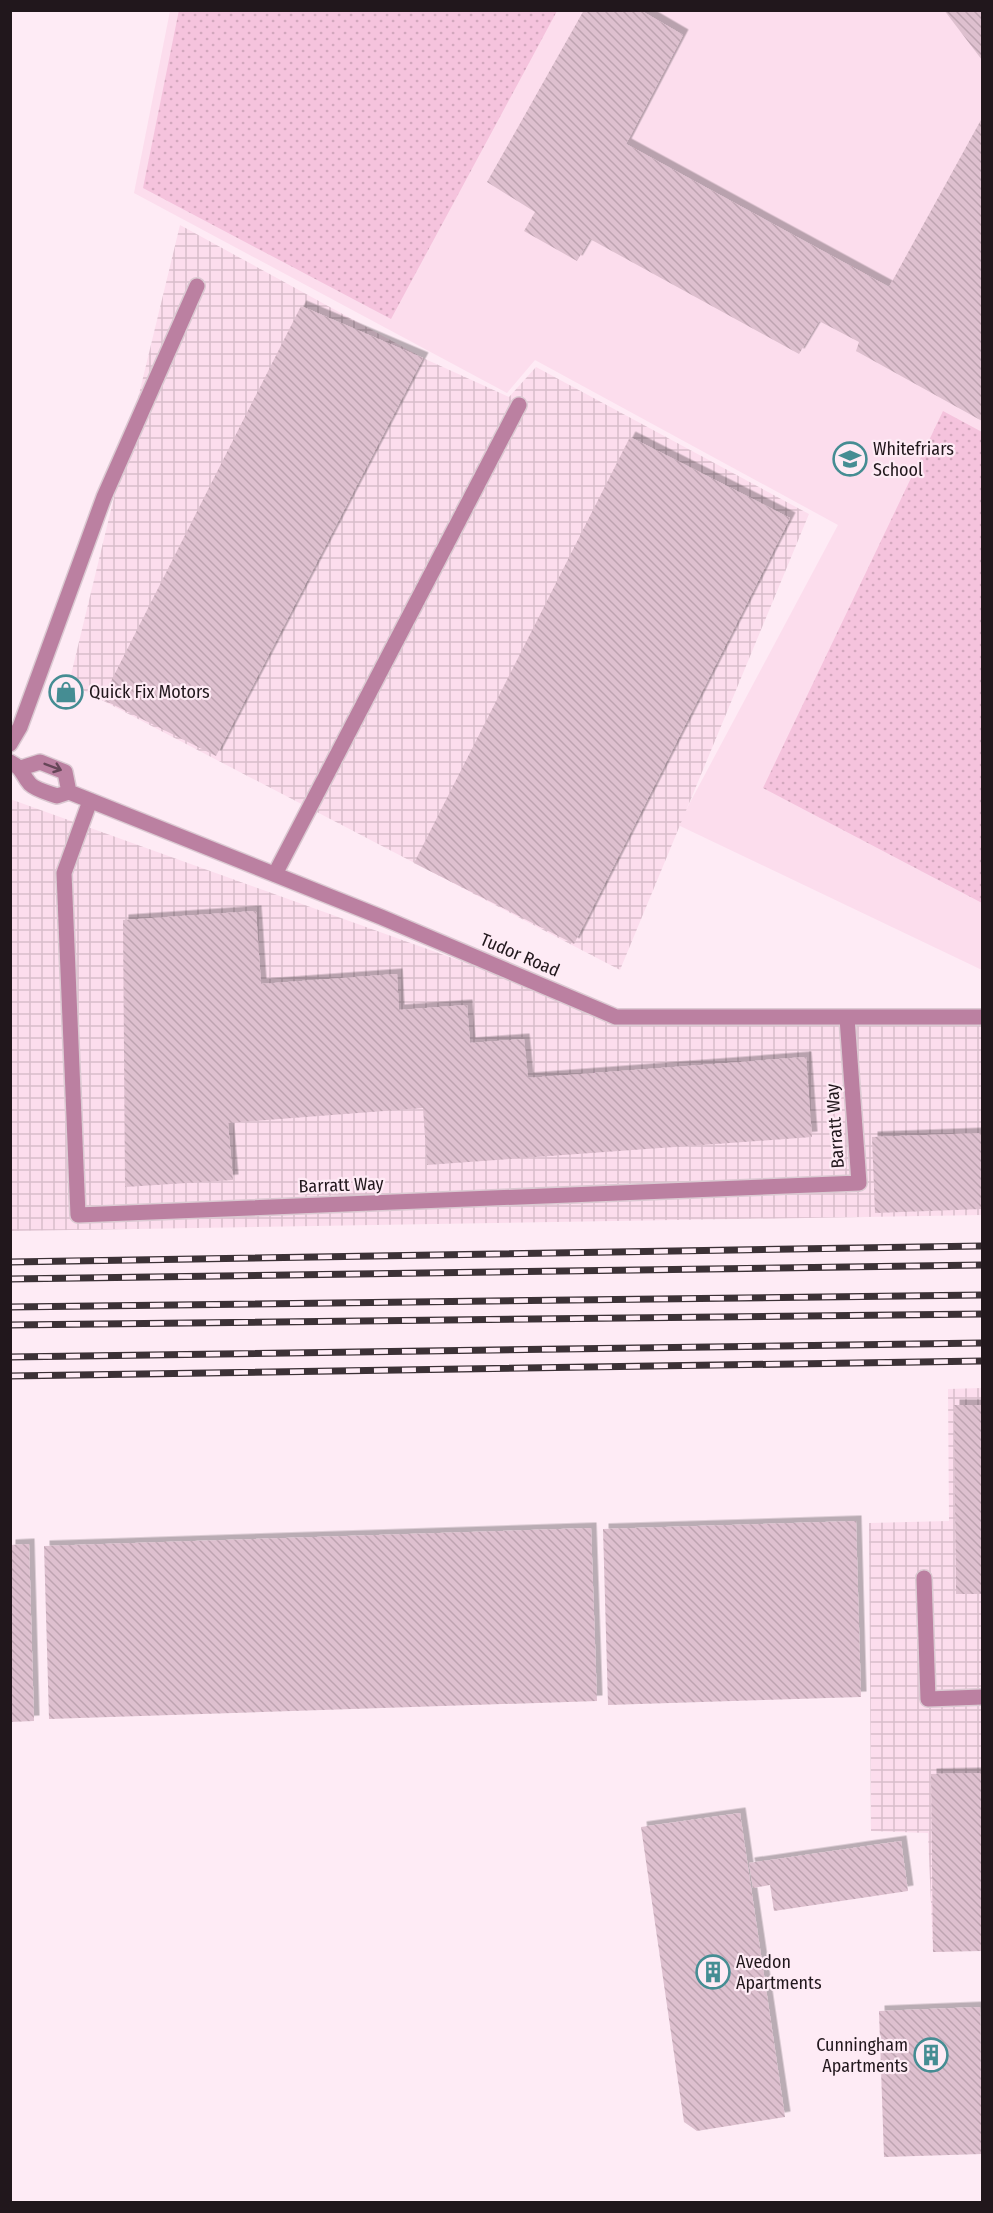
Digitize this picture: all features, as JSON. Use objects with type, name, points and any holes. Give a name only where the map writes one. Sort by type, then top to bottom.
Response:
[{"type":"street","points":[[10,744],[20,727],[104,497],[197,286]]},
{"type":"street","points":[[275,874],[519,405]]},
{"type":"street","name":"Tudor Road","points":[[69,792],[65,772],[54,766],[40,762],[16,765],[30,784],[42,790],[57,796],[69,792],[275,874],[616,1017],[982,1017]]},
{"type":"street","name":"Barratt Way","points":[[90,801],[64,873],[78,1215],[859,1183],[847,1018]]},
{"type":"street","points":[[924,1578],[928,1699],[982,1697]]},
{"type":"shaded area","points":[[179,10],[557,11],[391,319],[143,188]]},
{"type":"shaded area","name":"Whitefriars School","points":[[170,11],[982,11],[982,970],[678,825],[838,525],[535,360],[507,393],[134,193]]},
{"type":"shaded area","points":[[180,225],[423,358],[509,397],[536,367],[809,514],[620,970],[69,683]]},
{"type":"shaded area","points":[[943,411],[982,432],[982,903],[763,788]]},
{"type":"shaded area","points":[[10,799],[616,1017],[982,1018],[982,1215],[11,1231]]},
{"type":"shaded area","points":[[982,1388],[982,1950],[933,1952],[928,1833],[871,1831],[869,1523],[949,1521],[948,1389]]},
{"type":"building","points":[[584,10],[640,10],[683,35],[626,144],[889,287],[982,118],[982,421],[856,351],[859,342],[819,321],[799,354],[590,239],[577,261],[524,231],[535,212],[487,182]]},
{"type":"building","points":[[944,10],[982,10],[982,60]]},
{"type":"building","points":[[301,306],[423,358],[216,756],[102,699]]},
{"type":"building","points":[[630,437],[790,518],[574,944],[414,863]]},
{"type":"building","points":[[256,911],[261,984],[397,974],[399,1010],[467,1005],[470,1043],[524,1039],[528,1078],[806,1057],[812,1137],[427,1165],[423,1108],[228,1123],[233,1180],[125,1187],[123,920]]},
{"type":"building","points":[[982,1133],[982,1209],[875,1213],[872,1137]]},
{"type":"building","points":[[954,1405],[982,1405],[982,1594],[956,1594]]},
{"type":"building","points":[[856,1521],[861,1697],[608,1705],[603,1529]]},
{"type":"building","points":[[591,1528],[597,1701],[49,1719],[44,1546]]},
{"type":"building","points":[[29,1544],[34,1721],[10,1722],[10,1545]]},
{"type":"building","points":[[982,1773],[982,1951],[933,1952],[931,1774]]},
{"type":"building","name":"Avedon Apartments","points":[[740,1813],[785,2117],[697,2131],[684,2122],[641,1827]]},
{"type":"building","points":[[901,1841],[908,1891],[774,1911],[770,1885],[753,1888],[749,1863]]},
{"type":"building","name":"Cunningham Apartments","points":[[980,2007],[982,2154],[884,2157],[879,2011]]},
{"type":"railway","points":[[10,1262],[982,1246]]},
{"type":"railway","points":[[10,1279],[982,1265]]},
{"type":"railway","points":[[10,1307],[982,1295]]},
{"type":"railway","points":[[10,1325],[982,1314]]},
{"type":"railway","points":[[10,1357],[982,1343]]},
{"type":"railway","points":[[10,1376],[982,1361]]},
{"type":"place","name":"Whitefriars School","points":[[850,459]]},
{"type":"place","name":"Quick Fix Motors","points":[[66,692]]},
{"type":"place","name":"Avedon Apartments","points":[[713,1972]]},
{"type":"place","name":"Cunningham Apartments","points":[[931,2055]]}]
